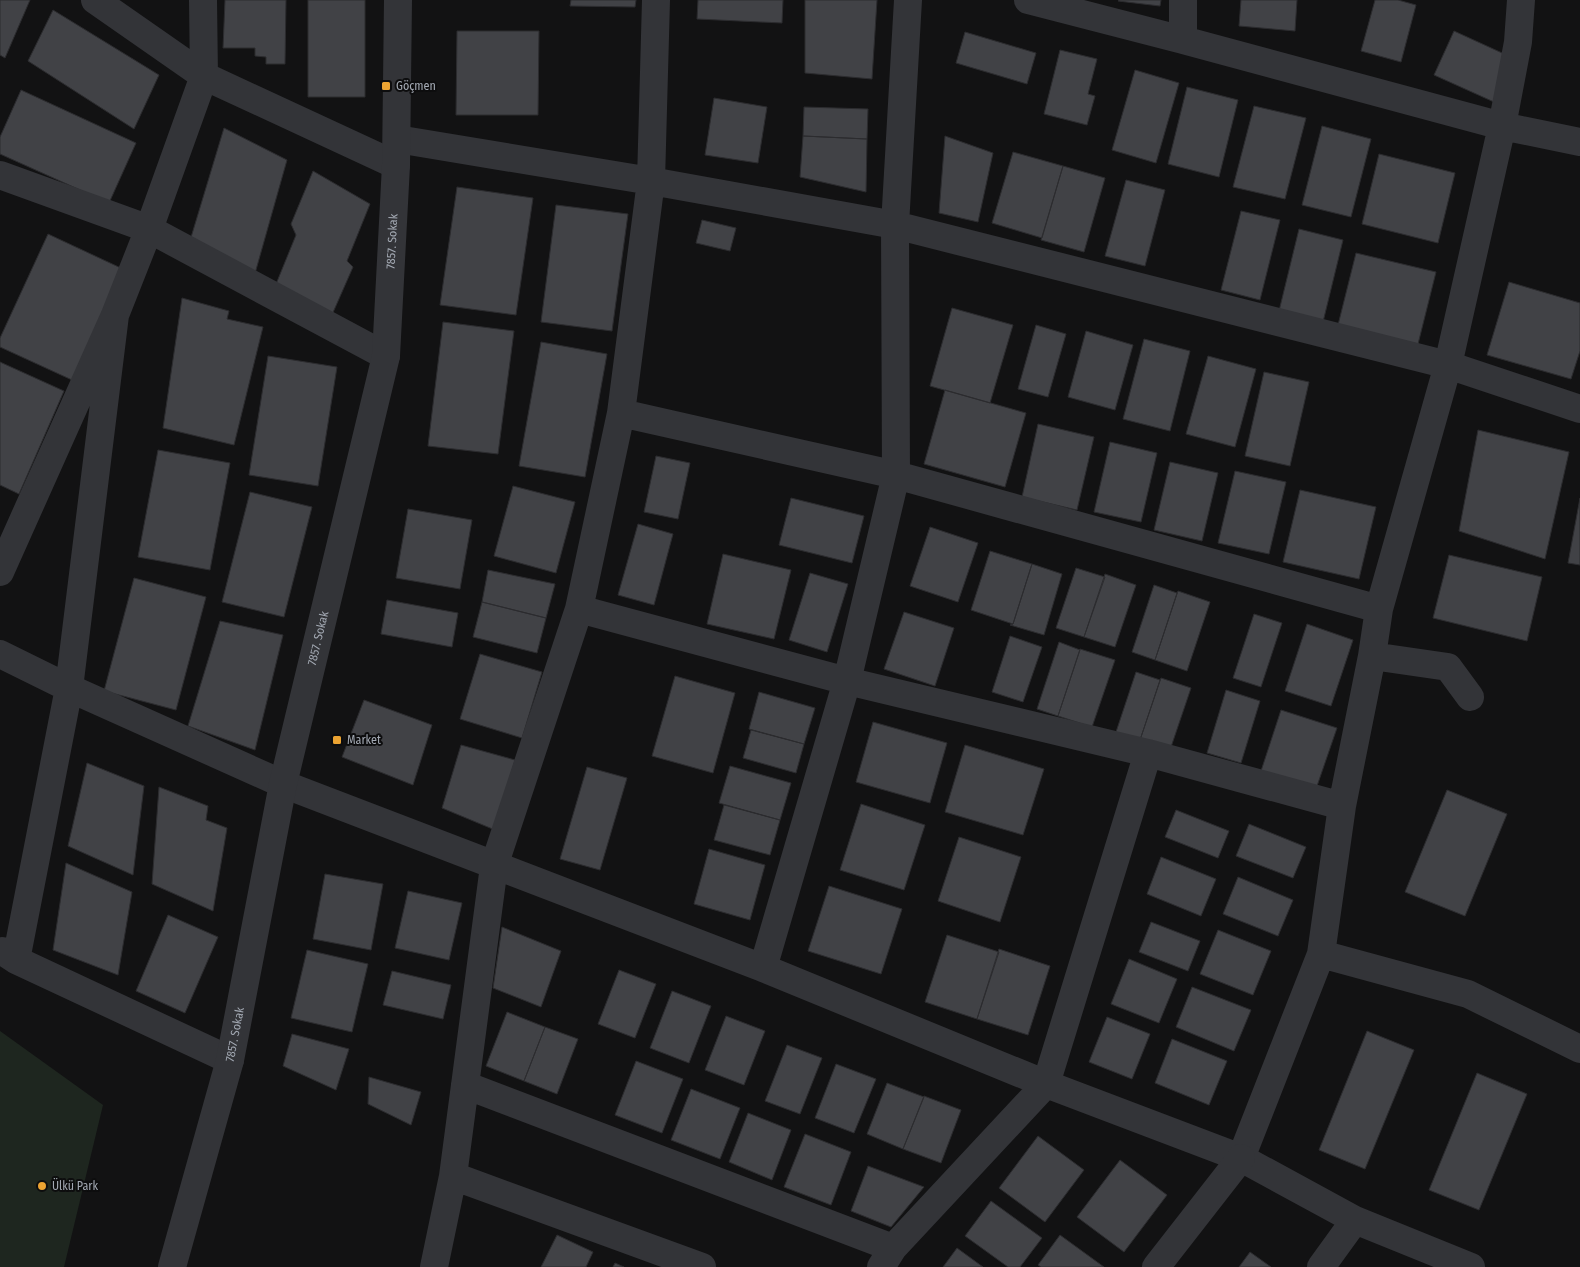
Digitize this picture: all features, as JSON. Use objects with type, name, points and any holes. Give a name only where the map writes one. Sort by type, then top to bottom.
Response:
[{"type":"street","points":[[96,0],[204,76],[397,152],[651,181],[895,226],[1448,365],[1580,410]]},
{"type":"street","points":[[0,572],[115,315],[149,229],[204,76],[203,0]]},
{"type":"street","name":"7857. Sokak","points":[[172,1267],[230,1060],[283,784],[386,356],[397,152],[398,0]]},
{"type":"street","points":[[434,1267],[453,1176],[494,866],[579,609],[621,413],[651,181],[656,0]]},
{"type":"street","points":[[763,968],[847,681],[896,475],[895,226],[908,0]]},
{"type":"street","points":[[1028,0],[1502,126],[1580,142]]},
{"type":"street","points":[[1183,0],[1183,40]]},
{"type":"street","points":[[1156,1267],[1241,1158],[1321,954],[1342,806],[1372,656],[1379,609],[1448,365],[1502,126],[1518,42],[1521,0]]},
{"type":"street","points":[[0,175],[149,229],[386,356]]},
{"type":"street","points":[[115,315],[69,688],[8,955],[230,1060]]},
{"type":"street","points":[[621,413],[896,475],[1379,609]]},
{"type":"street","points":[[579,609],[847,681],[1148,753],[1342,806]]},
{"type":"street","points":[[0,654],[69,688],[283,784],[763,968],[1046,1084],[1241,1158],[1355,1220],[1471,1267]]},
{"type":"street","points":[[1372,656],[1448,667],[1470,697]]},
{"type":"street","points":[[465,1085],[887,1258],[1046,1084],[1148,753]]},
{"type":"street","points":[[1321,954],[1468,994],[1580,1049]]},
{"type":"street","points":[[453,1176],[702,1267]]},
{"type":"street","points":[[1321,1267],[1355,1220]]},
{"type":"shaded area","name":"Ülkü Park","points":[[0,1031],[103,1105],[64,1267],[0,1267]]},
{"type":"building","points":[[0,0],[30,0],[5,58],[0,55]]},
{"type":"building","points":[[225,0],[286,0],[285,64],[266,64],[266,57],[255,56],[255,48],[223,48]]},
{"type":"building","points":[[308,0],[365,0],[365,97],[308,97]]},
{"type":"building","points":[[571,0],[636,0],[635,7],[570,6]]},
{"type":"building","points":[[698,0],[783,0],[782,23],[697,19]]},
{"type":"building","points":[[805,0],[877,0],[872,79],[805,73]]},
{"type":"building","points":[[1119,0],[1161,0],[1160,6]]},
{"type":"building","points":[[1241,0],[1297,0],[1295,31],[1239,26]]},
{"type":"building","points":[[1375,0],[1398,0],[1416,5],[1401,62],[1361,51]]},
{"type":"building","points":[[53,10],[159,75],[134,129],[28,61]]},
{"type":"building","points":[[457,31],[539,31],[538,115],[456,115]]},
{"type":"building","points":[[1454,31],[1513,58],[1494,102],[1434,75]]},
{"type":"building","points":[[965,32],[1036,53],[1027,84],[956,63]]},
{"type":"building","points":[[1060,50],[1097,59],[1088,94],[1095,96],[1087,125],[1044,114]]},
{"type":"building","points":[[1135,70],[1179,83],[1156,163],[1112,150]]},
{"type":"building","points":[[1187,87],[1238,100],[1219,177],[1168,164]]},
{"type":"building","points":[[21,90],[136,143],[109,203],[0,154],[0,137]]},
{"type":"building","points":[[714,98],[767,107],[758,163],[705,155]]},
{"type":"building","points":[[1254,106],[1306,118],[1285,199],[1233,187]]},
{"type":"building","points":[[804,107],[868,109],[867,139],[803,136]]},
{"type":"building","points":[[1322,126],[1371,139],[1351,217],[1302,205]]},
{"type":"building","points":[[224,128],[287,160],[254,277],[189,244]]},
{"type":"building","points":[[803,136],[867,139],[866,192],[800,177]]},
{"type":"building","points":[[945,136],[993,153],[978,222],[939,213]]},
{"type":"building","points":[[1013,152],[1063,166],[1042,238],[992,223]]},
{"type":"building","points":[[1379,154],[1455,173],[1438,243],[1362,224]]},
{"type":"building","points":[[1063,166],[1105,178],[1084,252],[1041,240]]},
{"type":"building","points":[[313,171],[370,204],[347,261],[353,267],[331,317],[274,289],[296,235],[291,224]]},
{"type":"building","points":[[1126,180],[1165,190],[1145,266],[1105,256]]},
{"type":"building","points":[[457,187],[533,198],[516,315],[440,305]]},
{"type":"building","points":[[556,205],[628,214],[612,331],[541,322]]},
{"type":"building","points":[[1241,211],[1280,220],[1260,300],[1221,290]]},
{"type":"building","points":[[702,220],[736,228],[730,251],[696,243]]},
{"type":"building","points":[[1299,229],[1343,240],[1323,322],[1279,311]]},
{"type":"building","points":[[48,234],[123,269],[72,380],[0,347],[0,338]]},
{"type":"building","points":[[1356,253],[1436,272],[1418,344],[1338,325]]},
{"type":"building","points":[[1509,282],[1580,303],[1580,351],[1571,379],[1487,355]]},
{"type":"building","points":[[182,298],[229,311],[227,319],[263,327],[234,445],[163,428]]},
{"type":"building","points":[[952,308],[1013,325],[990,403],[930,386]]},
{"type":"building","points":[[443,322],[514,331],[498,454],[428,446]]},
{"type":"building","points":[[1036,325],[1066,334],[1048,397],[1018,389]]},
{"type":"building","points":[[1086,331],[1133,345],[1115,410],[1068,397]]},
{"type":"building","points":[[1144,339],[1190,351],[1170,431],[1123,419]]},
{"type":"building","points":[[541,342],[607,354],[585,477],[519,466]]},
{"type":"building","points":[[268,356],[337,367],[318,486],[249,475]]},
{"type":"building","points":[[1208,356],[1256,369],[1235,447],[1186,434]]},
{"type":"building","points":[[0,362],[64,391],[19,494],[0,485]]},
{"type":"building","points":[[1264,372],[1309,382],[1290,466],[1245,456]]},
{"type":"building","points":[[945,390],[1026,413],[1005,487],[924,464]]},
{"type":"building","points":[[1038,424],[1094,437],[1077,510],[1022,497]]},
{"type":"building","points":[[1478,430],[1569,452],[1545,559],[1459,531]]},
{"type":"building","points":[[1110,442],[1157,453],[1141,522],[1094,512]]},
{"type":"building","points":[[158,450],[230,463],[210,570],[138,557]]},
{"type":"building","points":[[656,456],[690,463],[678,519],[644,512]]},
{"type":"building","points":[[1170,462],[1218,473],[1202,541],[1154,530]]},
{"type":"building","points":[[1235,471],[1286,482],[1269,554],[1218,543]]},
{"type":"building","points":[[513,486],[575,502],[556,573],[494,556]]},
{"type":"building","points":[[1300,490],[1376,507],[1359,579],[1283,562]]},
{"type":"building","points":[[250,492],[312,507],[284,617],[222,602]]},
{"type":"building","points":[[791,498],[864,516],[852,563],[779,545]]},
{"type":"building","points":[[1580,498],[1580,565],[1568,563]]},
{"type":"building","points":[[408,509],[472,520],[460,589],[396,578]]},
{"type":"building","points":[[638,524],[673,534],[654,605],[618,595]]},
{"type":"building","points":[[930,527],[978,543],[958,602],[910,586]]},
{"type":"building","points":[[990,551],[1032,564],[1013,624],[971,610]]},
{"type":"building","points":[[723,554],[791,570],[774,639],[707,624]]},
{"type":"building","points":[[1449,555],[1542,577],[1527,641],[1433,618]]},
{"type":"building","points":[[1032,564],[1062,574],[1044,635],[1010,625],[1013,624]]},
{"type":"building","points":[[1076,568],[1105,577],[1084,637],[1056,628]]},
{"type":"building","points":[[488,570],[555,584],[546,618],[482,602]]},
{"type":"building","points":[[810,573],[848,584],[827,652],[789,640]]},
{"type":"building","points":[[1105,574],[1136,585],[1115,647],[1084,637]]},
{"type":"building","points":[[134,578],[206,597],[176,710],[104,691]]},
{"type":"building","points":[[1154,585],[1177,593],[1155,660],[1132,652]]},
{"type":"building","points":[[1178,591],[1210,602],[1187,671],[1155,660]]},
{"type":"building","points":[[387,600],[458,613],[452,647],[381,634]]},
{"type":"building","points":[[482,602],[546,618],[537,653],[473,637]]},
{"type":"building","points":[[904,612],[954,628],[935,686],[884,669]]},
{"type":"building","points":[[1254,614],[1282,623],[1261,687],[1233,678]]},
{"type":"building","points":[[220,621],[283,635],[255,750],[188,726]]},
{"type":"building","points":[[1307,624],[1353,640],[1331,706],[1285,691]]},
{"type":"building","points":[[1010,636],[1042,647],[1023,702],[992,692]]},
{"type":"building","points":[[1059,642],[1080,650],[1058,716],[1037,709]]},
{"type":"building","points":[[1080,649],[1115,660],[1092,727],[1058,716]]},
{"type":"building","points":[[480,654],[542,672],[522,738],[460,719]]},
{"type":"building","points":[[1136,672],[1160,680],[1140,740],[1116,732]]},
{"type":"building","points":[[675,676],[735,693],[713,773],[652,756]]},
{"type":"building","points":[[1161,678],[1191,688],[1170,750],[1140,740]]},
{"type":"building","points":[[1226,690],[1260,701],[1241,763],[1207,753]]},
{"type":"building","points":[[759,692],[815,708],[804,744],[749,729]]},
{"type":"building","points":[[364,700],[432,725],[413,785],[342,757]]},
{"type":"building","points":[[1281,710],[1337,728],[1316,789],[1261,771]]},
{"type":"building","points":[[873,722],[947,743],[930,803],[856,782]]},
{"type":"building","points":[[751,730],[804,744],[796,773],[743,758]]},
{"type":"building","points":[[461,745],[515,760],[495,830],[442,808]]},
{"type":"building","points":[[965,745],[1044,769],[1023,835],[945,812]]},
{"type":"building","points":[[87,763],[144,786],[133,875],[68,846]]},
{"type":"building","points":[[730,766],[791,783],[780,820],[719,803]]},
{"type":"building","points":[[587,767],[627,778],[600,870],[560,859]]},
{"type":"building","points":[[159,787],[208,806],[206,820],[227,828],[213,911],[152,884]]},
{"type":"building","points":[[1447,790],[1507,814],[1465,916],[1405,892]]},
{"type":"building","points":[[861,804],[925,825],[904,890],[840,870]]},
{"type":"building","points":[[724,805],[780,820],[770,855],[714,840]]},
{"type":"building","points":[[1176,810],[1229,831],[1218,858],[1165,837]]},
{"type":"building","points":[[1249,824],[1306,847],[1293,878],[1236,856]]},
{"type":"building","points":[[959,837],[1021,857],[1000,922],[938,901]]},
{"type":"building","points":[[709,849],[765,865],[750,920],[694,904]]},
{"type":"building","points":[[1161,857],[1216,879],[1201,916],[1147,894]]},
{"type":"building","points":[[66,863],[132,892],[118,975],[53,950]]},
{"type":"building","points":[[325,874],[383,884],[371,950],[313,939]]},
{"type":"building","points":[[1238,877],[1293,900],[1278,936],[1223,914]]},
{"type":"building","points":[[829,886],[902,909],[881,974],[808,951]]},
{"type":"building","points":[[408,891],[462,903],[449,960],[395,948]]},
{"type":"building","points":[[168,915],[218,937],[185,1013],[136,991]]},
{"type":"building","points":[[1151,922],[1200,941],[1188,971],[1139,952]]},
{"type":"building","points":[[502,927],[561,951],[541,1007],[493,988]]},
{"type":"building","points":[[1218,930],[1271,951],[1253,995],[1200,974]]},
{"type":"building","points":[[947,935],[999,952],[977,1019],[925,1002]]},
{"type":"building","points":[[999,949],[1050,966],[1028,1035],[977,1019]]},
{"type":"building","points":[[307,950],[368,964],[352,1032],[291,1018]]},
{"type":"building","points":[[1129,959],[1177,979],[1159,1023],[1111,1004]]},
{"type":"building","points":[[619,970],[656,984],[635,1038],[598,1024]]},
{"type":"building","points":[[392,971],[451,985],[443,1019],[383,1005]]},
{"type":"building","points":[[1192,987],[1251,1010],[1234,1051],[1176,1027]]},
{"type":"building","points":[[672,991],[711,1006],[689,1063],[650,1048]]},
{"type":"building","points":[[507,1012],[545,1027],[524,1081],[486,1066]]},
{"type":"building","points":[[726,1016],[765,1031],[744,1085],[705,1070]]},
{"type":"building","points":[[1107,1017],[1150,1034],[1132,1079],[1089,1062]]},
{"type":"building","points":[[545,1027],[578,1039],[557,1094],[524,1081]]},
{"type":"building","points":[[1367,1031],[1414,1050],[1365,1169],[1319,1150]]},
{"type":"building","points":[[292,1034],[349,1049],[336,1090],[283,1066]]},
{"type":"building","points":[[1172,1039],[1227,1061],[1209,1105],[1155,1083]]},
{"type":"building","points":[[787,1045],[822,1058],[800,1114],[765,1101]]},
{"type":"building","points":[[636,1061],[683,1079],[662,1133],[615,1115]]},
{"type":"building","points":[[836,1064],[876,1079],[854,1133],[815,1118]]},
{"type":"building","points":[[1477,1073],[1527,1094],[1479,1210],[1429,1190]]},
{"type":"building","points":[[369,1077],[421,1092],[411,1125],[368,1104]]},
{"type":"building","points":[[887,1083],[924,1097],[903,1149],[867,1134]]},
{"type":"building","points":[[691,1089],[740,1108],[720,1159],[671,1140]]},
{"type":"building","points":[[924,1096],[961,1110],[941,1163],[903,1149]]},
{"type":"building","points":[[748,1113],[791,1130],[772,1180],[729,1162]]},
{"type":"building","points":[[805,1134],[851,1152],[831,1205],[784,1187]]},
{"type":"building","points":[[1038,1136],[1084,1170],[1045,1222],[999,1188]]},
{"type":"building","points":[[1120,1160],[1167,1195],[1124,1252],[1077,1217]]},
{"type":"building","points":[[868,1166],[924,1187],[891,1227],[851,1211]]},
{"type":"building","points":[[991,1201],[1042,1238],[1020,1267],[1008,1267],[965,1236]]},
{"type":"building","points":[[557,1235],[593,1252],[586,1267],[541,1267]]},
{"type":"building","points":[[1060,1235],[1104,1267],[1041,1267],[1038,1265]]},
{"type":"building","points":[[957,1248],[983,1267],[943,1267]]},
{"type":"building","points":[[1250,1252],[1271,1267],[1239,1267]]},
{"type":"building","points":[[615,1263],[624,1267],[613,1267]]},
{"type":"place","name":"Göçmen","points":[[386,86]]},
{"type":"place","name":"Market","points":[[337,740]]},
{"type":"place","name":"Ülkü Park","points":[[42,1186]]}]
